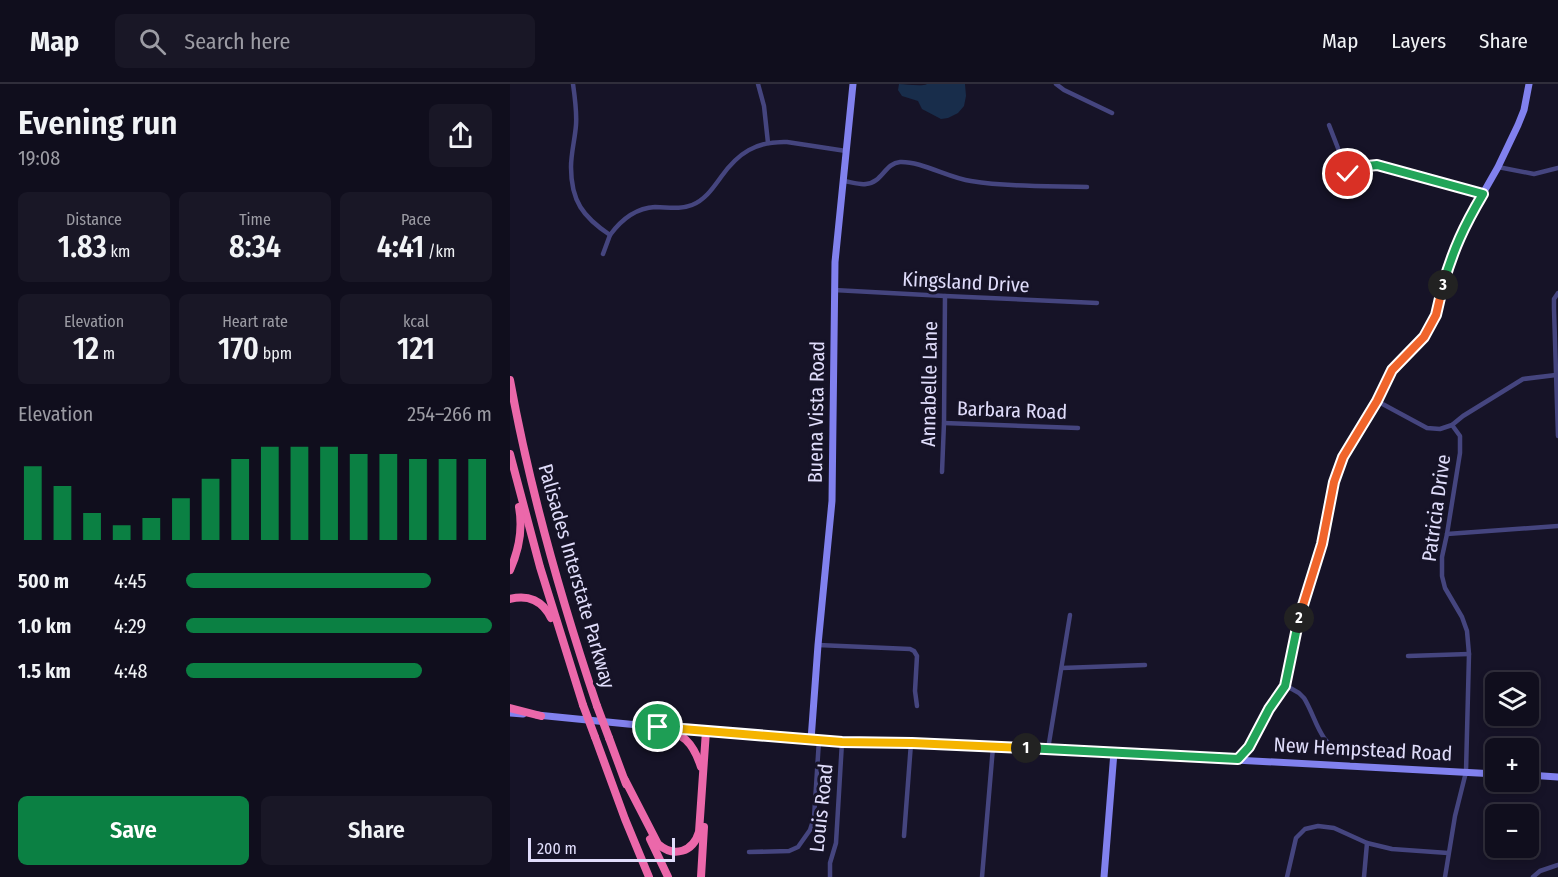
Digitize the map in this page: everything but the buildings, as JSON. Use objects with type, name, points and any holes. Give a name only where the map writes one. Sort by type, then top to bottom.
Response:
[{"type":"highway","name":"Palisades Interstate Parkway","points":[[510,380],[544,536],[597,706],[625,780],[668,877]]},
{"type":"highway","name":"Palisades Interstate Parkway","points":[[510,455],[545,585],[583,705],[649,877]]},
{"type":"highway","points":[[510,455],[521,523],[519,545],[510,570]]},
{"type":"highway","points":[[510,599],[530,598],[539,602],[546,609],[579,691]]},
{"type":"highway","points":[[510,708],[541,716]]},
{"type":"highway","points":[[658,727],[688,741],[697,756],[703,774]]},
{"type":"highway","points":[[625,780],[656,842],[664,849],[676,852],[691,846],[698,835],[708,731]]},
{"type":"highway","points":[[701,877],[708,731]]},
{"type":"street","points":[[573,84],[576,124],[571,166],[575,198],[593,224],[610,235]]},
{"type":"street","points":[[758,84],[764,106],[768,143]]},
{"type":"street","name":"Buena Vista Road","points":[[815,740],[818,645],[832,501],[834,290],[837,235],[853,84]]},
{"type":"street","points":[[1056,84],[1112,113]]},
{"type":"street","points":[[1238,759],[1249,747],[1269,709],[1285,686],[1300,617],[1322,544],[1334,482],[1343,457],[1377,401],[1392,370],[1424,337],[1436,315],[1453,252],[1518,125],[1524,110],[1529,84]]},
{"type":"street","points":[[1329,125],[1348,174],[1353,175],[1368,166],[1377,165],[1483,194]]},
{"type":"street","points":[[603,254],[610,235],[619,223],[637,211],[655,207],[691,206],[708,194],[731,164],[751,148],[768,143],[787,142],[846,151]]},
{"type":"street","points":[[843,181],[873,183],[898,162],[913,164],[970,181],[1087,187]]},
{"type":"street","points":[[1498,167],[1534,174],[1558,168]]},
{"type":"street","name":"Kingsland Drive","points":[[834,290],[1097,303]]},
{"type":"street","points":[[1558,293],[1554,299],[1558,436]]},
{"type":"street","name":"Annabelle Lane","points":[[942,472],[945,296]]},
{"type":"street","points":[[1377,401],[1426,428],[1440,429],[1452,425],[1523,379],[1556,375]]},
{"type":"street","name":"Barbara Road","points":[[944,423],[1078,428]]},
{"type":"street","name":"Patricia Drive","points":[[1445,877],[1455,816],[1466,772],[1468,654],[1467,631],[1462,617],[1445,588],[1442,576],[1442,557],[1460,453],[1460,436],[1452,425]]},
{"type":"street","points":[[1447,534],[1558,526]]},
{"type":"street","points":[[1048,749],[1070,615]]},
{"type":"street","points":[[818,645],[914,651],[917,706]]},
{"type":"street","points":[[1408,656],[1468,654]]},
{"type":"street","points":[[1062,668],[1145,665]]},
{"type":"street","points":[[1285,686],[1304,698],[1325,739],[1334,749],[1343,752]]},
{"type":"street","name":"New Hempstead Road","points":[[510,713],[842,742],[1048,749],[1485,773]]},
{"type":"street","points":[[749,852],[789,851],[798,847],[810,830],[814,818],[815,740]]},
{"type":"street","name":"Louis Road","points":[[830,877],[830,863],[836,843],[842,742]]},
{"type":"street","points":[[904,836],[912,743]]},
{"type":"street","points":[[982,877],[993,747]]},
{"type":"street","points":[[1104,877],[1114,753]]},
{"type":"street","points":[[1539,776],[1558,777]]},
{"type":"street","points":[[1287,877],[1296,838],[1305,830],[1318,826],[1334,828],[1367,843],[1392,849],[1448,853]]},
{"type":"street","points":[[1364,877],[1367,843]]},
{"type":"street","points":[[1533,877],[1540,871],[1558,865]]},
{"type":"water","points":[[899,84],[965,84],[964,106],[958,113],[941,119],[922,109],[918,101],[902,96],[898,90]]},
{"type":"route","points":[[658,727],[842,742],[912,743],[1238,759],[1249,747],[1269,709],[1285,686],[1300,617],[1322,544],[1334,482],[1343,457],[1377,401],[1392,370],[1424,337],[1436,315],[1453,252],[1483,194],[1377,165],[1368,166],[1353,175],[1348,174]]}]
